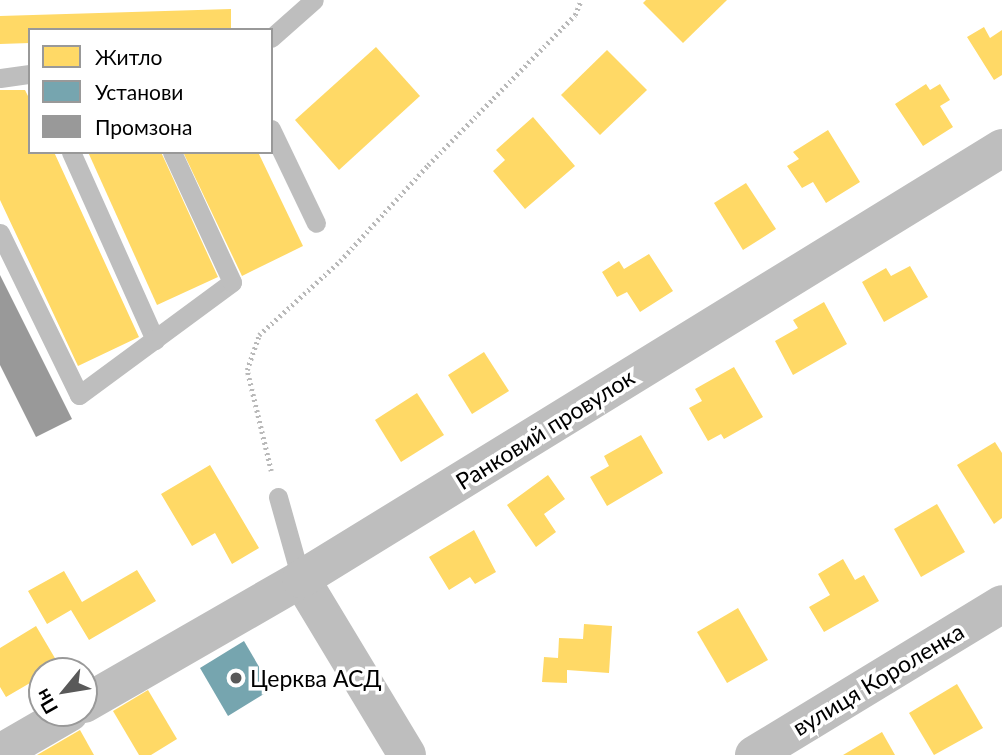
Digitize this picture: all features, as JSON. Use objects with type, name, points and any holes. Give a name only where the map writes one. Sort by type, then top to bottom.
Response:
[{"type":"street","name":"Ранковий провулок","points":[[98,697],[301,579],[1002,148]]},
{"type":"street","points":[[301,579],[407,755]]},
{"type":"street","name":"вулиця Короленка","points":[[754,755],[1002,604]]},
{"type":"street","points":[[0,753],[45,727]]},
{"type":"lane","points":[[273,36],[314,0]]},
{"type":"lane","points":[[0,78],[28,74]]},
{"type":"lane","points":[[273,133],[316,223]]},
{"type":"lane","points":[[72,154],[155,340]]},
{"type":"lane","points":[[0,233],[79,395],[232,282],[173,154]]},
{"type":"lane","points":[[278,497],[301,579]]},
{"type":"path","points":[[278,497],[247,370],[258,335],[341,261],[428,165],[575,15],[582,0]]},
{"type":"building: Житло","points":[[646,0],[727,0],[683,43],[643,3]]},
{"type":"building: Житло","points":[[231,9],[231,28],[28,28],[28,43],[0,44],[0,16]]},
{"type":"building: Житло","points":[[984,27],[990,38],[1002,30],[1002,75],[994,80],[967,37]]},
{"type":"building: Житло","points":[[376,47],[420,96],[339,170],[295,120]]},
{"type":"building: Житло","points":[[607,50],[647,90],[600,135],[561,95]]},
{"type":"building: Житло","points":[[926,84],[930,90],[940,84],[950,100],[940,106],[953,127],[923,146],[895,104]]},
{"type":"building: Житло","points":[[0,90],[25,90],[28,96],[28,154],[55,154],[139,337],[78,366],[0,200]]},
{"type":"building: Житло","points":[[533,117],[575,166],[525,209],[493,171],[505,160],[496,150]]},
{"type":"building: Житло","points":[[828,130],[860,182],[826,203],[813,182],[802,188],[787,166],[799,159],[793,152]]},
{"type":"building: Житло","points":[[89,154],[162,154],[218,277],[157,305]]},
{"type":"building: Житло","points":[[184,154],[259,154],[303,246],[242,276]]},
{"type":"building: Житло","points":[[746,183],[776,229],[743,250],[714,203]]},
{"type":"building: Житло","points":[[649,254],[673,291],[640,312],[627,292],[617,297],[602,272],[619,261],[624,269]]},
{"type":"building: Житло","points":[[910,266],[928,297],[884,322],[862,282],[886,268],[891,276]]},
{"type":"building: Житло","points":[[824,302],[847,344],[793,375],[775,341],[798,328],[793,320]]},
{"type":"building: Житло","points":[[484,352],[509,391],[472,414],[448,375]]},
{"type":"building: Житло","points":[[734,367],[763,417],[724,439],[721,434],[708,441],[689,408],[702,401],[695,389]]},
{"type":"building: Житло","points":[[417,393],[444,435],[401,462],[375,420]]},
{"type":"building: Житло","points":[[641,435],[663,473],[607,506],[590,477],[609,466],[604,456]]},
{"type":"building: Житло","points":[[995,442],[1002,453],[1002,518],[994,524],[957,465]]},
{"type":"building: Житло","points":[[210,465],[259,548],[232,564],[215,533],[192,546],[161,494]]},
{"type":"building: Житло","points":[[548,475],[565,499],[544,514],[556,532],[536,547],[507,505]]},
{"type":"building: Житло","points":[[937,504],[965,552],[921,577],[894,529]]},
{"type":"building: Житло","points":[[474,530],[496,572],[475,584],[470,577],[449,590],[429,557]]},
{"type":"building: Житло","points":[[843,559],[855,580],[864,575],[879,601],[824,632],[809,607],[830,595],[818,574]]},
{"type":"building: Житло","points":[[137,570],[156,601],[89,640],[71,610],[47,624],[28,591],[64,571],[82,602]]},
{"type":"building: Житло","points":[[738,608],[768,660],[727,683],[697,632]]},
{"type":"building: Житло","points":[[584,624],[612,626],[609,673],[567,670],[567,683],[542,682],[544,657],[558,658],[559,638],[583,639]]},
{"type":"building: Житло","points":[[36,626],[54,657],[28,657],[28,684],[6,697],[0,687],[0,648]]},
{"type":"building: Житло","points":[[957,684],[983,728],[934,755],[909,713]]},
{"type":"building: Житло","points":[[148,690],[177,739],[151,755],[139,755],[113,711]]},
{"type":"building: Житло","points":[[80,730],[94,755],[37,755]]},
{"type":"building: Житло","points":[[882,732],[895,755],[843,755]]},
{"type":"building: Установи","name":"Церква АСД","points":[[244,641],[272,689],[228,716],[200,668]]},
{"type":"building: Промзона","points":[[0,275],[72,419],[36,437],[0,365]]},
{"type":"place","name":"Церква АСД","points":[[236,678]]}]
